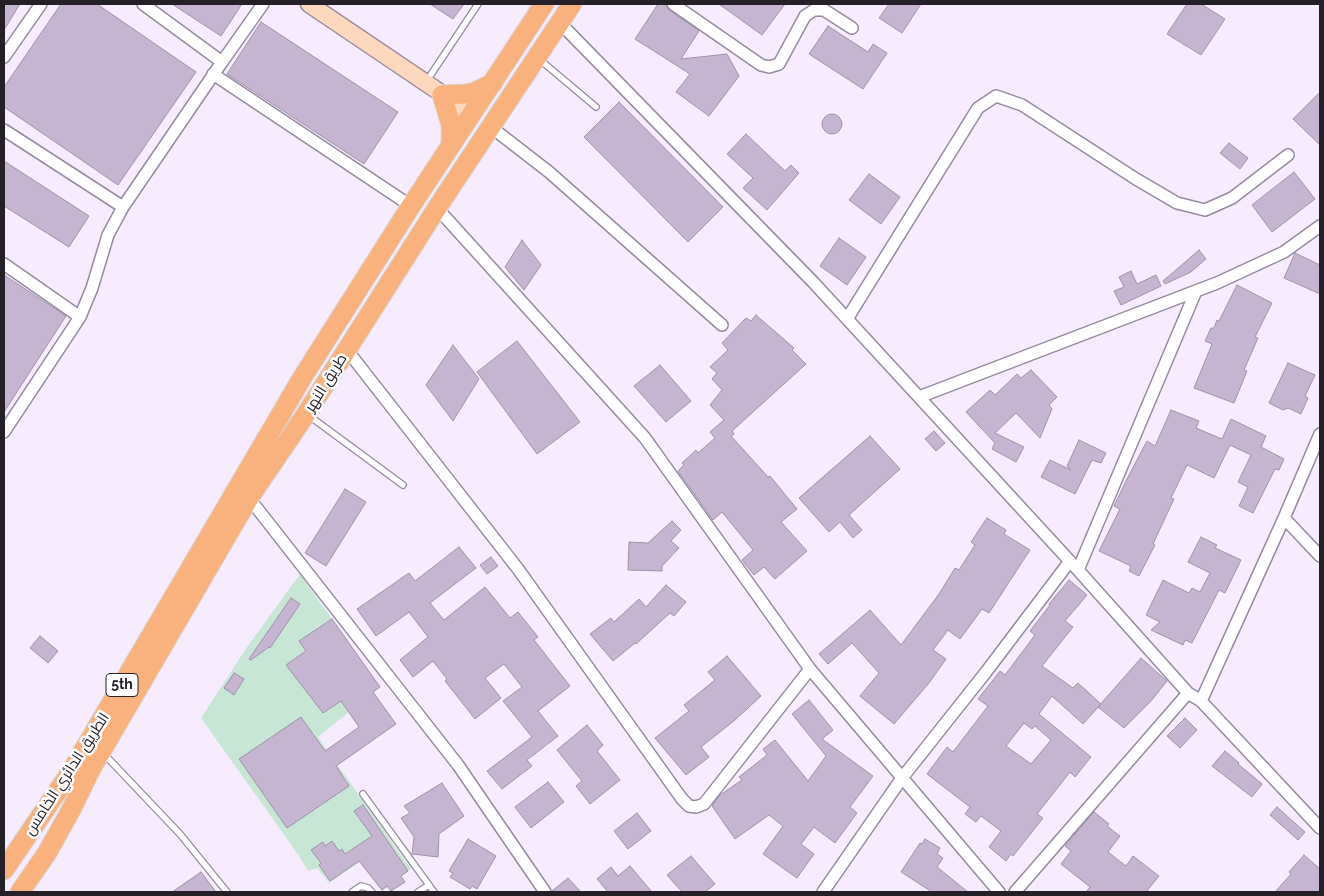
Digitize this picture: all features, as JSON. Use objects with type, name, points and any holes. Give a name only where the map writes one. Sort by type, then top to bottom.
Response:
[{"type":"main road","points":[[309,4],[472,114]]},
{"type":"main road","name":"طريق النهر","points":[[91,769],[241,497],[302,378],[411,206],[544,4]]},
{"type":"main road","name":"طريق النهر","points":[[241,497],[306,414],[437,208],[572,4]]},
{"type":"main road","points":[[442,95],[475,92],[493,83]]},
{"type":"main road","points":[[442,95],[451,124],[451,145]]},
{"type":"main road","name":"الطريق الدائري الخامس","points":[[4,870],[72,770],[241,497]]},
{"type":"main road","name":"الطريق الدائري الخامس","points":[[20,892],[47,853],[91,769]]},
{"type":"street","points":[[4,57],[40,4]]},
{"type":"street","points":[[143,4],[222,62]]},
{"type":"street","points":[[4,432],[80,317],[92,288],[108,234],[123,207],[263,4]]},
{"type":"street","points":[[673,4],[761,65],[769,67],[778,64],[805,16],[814,10],[824,10],[852,28]]},
{"type":"street","points":[[560,23],[848,319],[1188,693],[1201,701],[1320,828]]},
{"type":"street","points":[[213,74],[411,206]]},
{"type":"street","points":[[848,319],[978,108],[996,96],[1022,105],[1136,179],[1177,203],[1205,210],[1232,198],[1288,155]]},
{"type":"street","points":[[491,127],[557,179],[722,325]]},
{"type":"street","points":[[4,130],[123,207]]},
{"type":"street","points":[[437,208],[645,438],[810,669],[999,892]]},
{"type":"street","points":[[919,397],[1196,291],[1284,252],[1320,226]]},
{"type":"street","points":[[4,264],[80,317]]},
{"type":"street","points":[[1078,570],[1196,291]]},
{"type":"street","points":[[346,350],[518,569],[677,792],[689,806],[696,807],[704,804],[810,669]]},
{"type":"street","points":[[1201,701],[1320,434]]},
{"type":"street","points":[[241,497],[458,765],[546,892]]},
{"type":"street","points":[[1284,518],[1320,556]]},
{"type":"street","points":[[824,892],[902,778],[1070,562]]},
{"type":"street","points":[[1015,892],[1188,693]]},
{"type":"lane","points":[[425,83],[478,4]]},
{"type":"lane","points":[[537,58],[596,107]]},
{"type":"lane","points":[[306,414],[403,485]]},
{"type":"lane","points":[[101,751],[180,834],[228,892]]},
{"type":"lane","points":[[364,794],[434,892]]},
{"type":"lane","points":[[418,892],[429,885]]},
{"type":"lane","points":[[352,892],[361,886],[368,888],[372,892]]},
{"type":"green space","points":[[300,574],[380,687],[318,737],[411,869],[382,891],[360,862],[329,883],[317,868],[308,871],[201,718],[247,647]]},
{"type":"building","points":[[4,4],[20,4],[4,30]]},
{"type":"building","points":[[61,4],[97,4],[196,72],[118,185],[4,107],[4,87]]},
{"type":"building","points":[[172,4],[242,4],[221,36]]},
{"type":"building","points":[[430,4],[464,4],[453,19]]},
{"type":"building","points":[[658,4],[666,4],[669,10],[699,31],[681,59],[727,54],[739,76],[709,116],[676,92],[690,74],[635,39]]},
{"type":"building","points":[[719,4],[785,4],[762,35]]},
{"type":"building","points":[[889,4],[921,4],[902,33],[879,18]]},
{"type":"building","points":[[1187,4],[1201,4],[1225,19],[1201,55],[1167,34]]},
{"type":"building","points":[[261,22],[398,112],[364,164],[227,74]]},
{"type":"building","points":[[828,26],[868,52],[873,44],[887,53],[863,89],[809,54]]},
{"type":"building","points":[[1320,92],[1320,145],[1293,119]]},
{"type":"building","points":[[619,102],[723,207],[688,242],[584,137]]},
{"type":"building","points":[[832,114],[839,117],[842,124],[839,131],[832,134],[825,131],[822,124],[825,117]]},
{"type":"building","points":[[746,134],[785,171],[791,165],[799,173],[767,210],[743,188],[753,178],[727,154]]},
{"type":"building","points":[[1229,143],[1248,158],[1240,169],[1220,153]]},
{"type":"building","points":[[4,161],[89,216],[69,247],[4,206]]},
{"type":"building","points":[[1294,172],[1315,199],[1272,232],[1252,205]]},
{"type":"building","points":[[869,174],[900,197],[881,224],[849,200]]},
{"type":"building","points":[[839,238],[866,257],[847,285],[820,266]]},
{"type":"building","points":[[522,240],[541,265],[524,290],[505,267]]},
{"type":"building","points":[[1199,250],[1206,259],[1191,272],[1165,284],[1163,281]]},
{"type":"building","points":[[1295,253],[1320,265],[1320,294],[1284,278]]},
{"type":"building","points":[[1131,271],[1137,284],[1156,275],[1161,286],[1121,305],[1114,291],[1124,287],[1119,277]]},
{"type":"building","points":[[4,275],[66,316],[4,412]]},
{"type":"building","points":[[1237,285],[1272,303],[1255,337],[1258,338],[1244,370],[1247,371],[1234,403],[1194,388],[1212,344],[1205,341],[1211,328],[1214,328],[1217,320],[1219,321]]},
{"type":"building","points":[[756,315],[794,348],[792,350],[806,364],[732,431],[734,434],[731,436],[768,477],[770,476],[797,509],[781,522],[807,551],[775,579],[764,567],[754,575],[742,560],[753,550],[722,512],[713,520],[678,471],[684,465],[682,463],[696,450],[698,453],[715,438],[710,432],[724,420],[710,405],[722,390],[712,379],[717,373],[710,367],[728,350],[722,343],[746,318],[751,321]]},
{"type":"building","points":[[517,341],[580,422],[537,454],[477,372]]},
{"type":"building","points":[[453,345],[479,379],[453,421],[426,385]]},
{"type":"building","points":[[1288,363],[1315,375],[1305,396],[1308,398],[1301,414],[1288,408],[1283,410],[1269,403]]},
{"type":"building","points":[[660,365],[691,401],[666,422],[634,386]]},
{"type":"building","points":[[1031,370],[1057,397],[1049,405],[1052,409],[1040,438],[1016,413],[995,433],[1024,447],[1016,462],[992,449],[995,443],[966,412],[990,390],[995,395],[1017,374],[1021,378]]},
{"type":"building","points":[[1171,410],[1199,421],[1196,428],[1222,439],[1231,419],[1266,436],[1261,447],[1284,459],[1279,470],[1275,469],[1253,513],[1239,506],[1248,487],[1238,482],[1251,455],[1230,445],[1214,478],[1187,465],[1171,498],[1174,499],[1153,544],[1155,545],[1139,576],[1129,571],[1131,566],[1099,551],[1120,509],[1114,506],[1128,477],[1147,441],[1155,446]]},
{"type":"building","points":[[934,431],[945,443],[936,451],[925,439]]},
{"type":"building","points":[[870,436],[900,469],[849,515],[862,530],[853,538],[840,522],[829,532],[799,498]]},
{"type":"building","points":[[1079,440],[1106,453],[1101,463],[1092,460],[1075,494],[1041,477],[1050,460],[1071,470],[1067,466]]},
{"type":"building","points":[[345,489],[366,502],[326,566],[305,553]]},
{"type":"building","points":[[987,518],[1006,530],[1004,534],[1030,550],[989,613],[982,609],[960,639],[948,630],[933,650],[946,659],[929,683],[894,724],[860,696],[879,673],[852,643],[828,664],[819,654],[870,610],[901,645],[939,594],[955,568],[959,570],[975,545],[971,542]]},
{"type":"building","points":[[672,521],[681,530],[671,541],[679,548],[662,566],[662,571],[628,570],[629,542],[648,543]]},
{"type":"building","points":[[1201,537],[1217,545],[1215,548],[1241,560],[1225,593],[1219,590],[1192,643],[1185,640],[1183,645],[1151,630],[1160,622],[1146,615],[1163,580],[1189,593],[1192,588],[1200,592],[1210,573],[1188,562]]},
{"type":"building","points":[[459,547],[476,568],[430,603],[444,620],[485,587],[510,618],[518,612],[538,637],[534,640],[570,686],[538,711],[558,736],[527,760],[532,766],[502,789],[487,771],[532,737],[503,701],[522,687],[504,664],[485,678],[501,698],[475,719],[445,681],[447,679],[433,661],[413,677],[400,660],[428,637],[409,612],[376,636],[357,609],[409,573],[415,581]]},
{"type":"building","points":[[491,557],[498,566],[487,574],[480,565]]},
{"type":"building","points":[[1069,580],[1087,595],[1065,621],[1073,627],[1042,666],[1073,688],[1078,683],[1101,704],[1083,724],[1052,696],[1039,714],[1091,757],[1075,777],[1070,772],[1037,814],[1043,818],[1013,856],[1011,854],[1006,861],[989,847],[1001,831],[981,816],[976,822],[965,814],[970,807],[927,774],[947,747],[953,752],[988,706],[978,699],[1000,671],[1005,675],[1035,635],[1030,631]],"holes":[[[1024,723],[1032,729],[1035,726],[1051,740],[1031,764],[1006,746]]]},
{"type":"building","points":[[666,585],[686,602],[674,616],[670,613],[636,644],[613,661],[590,634],[611,618],[614,622],[639,599],[646,607]]},
{"type":"building","points":[[291,598],[300,604],[270,648],[251,660],[249,659]]},
{"type":"building","points":[[332,619],[380,687],[373,692],[396,724],[336,766],[349,786],[287,828],[239,759],[301,717],[325,751],[359,727],[341,701],[323,713],[286,665],[306,651],[299,641]]},
{"type":"building","points":[[40,636],[58,651],[48,663],[30,648]]},
{"type":"building","points":[[727,656],[761,696],[701,747],[709,757],[686,775],[655,738],[689,711],[684,705],[715,680],[708,672]]},
{"type":"building","points":[[1141,658],[1167,681],[1151,701],[1124,728],[1098,707]]},
{"type":"building","points":[[234,673],[244,679],[234,695],[224,688]]},
{"type":"building","points":[[809,700],[833,730],[822,739],[873,776],[850,807],[857,813],[835,843],[814,827],[801,844],[814,854],[797,878],[763,854],[783,826],[769,815],[735,839],[712,806],[720,795],[742,780],[739,777],[767,755],[763,749],[775,740],[808,781],[826,756],[792,714]]},
{"type":"building","points":[[1185,718],[1197,730],[1180,748],[1167,736]]},
{"type":"building","points":[[587,725],[603,745],[597,751],[620,780],[590,804],[576,786],[582,781],[557,750]]},
{"type":"building","points":[[1225,751],[1262,784],[1252,797],[1212,766]]},
{"type":"building","points":[[548,782],[564,802],[531,828],[515,807]]},
{"type":"building","points":[[442,783],[464,816],[439,834],[438,857],[412,854],[414,837],[401,818],[410,813],[404,806]]},
{"type":"building","points":[[363,805],[408,871],[401,876],[405,882],[391,891],[387,886],[382,890],[359,861],[330,881],[319,865],[321,863],[311,850],[323,842],[325,846],[332,841],[339,851],[342,849],[345,854],[372,836],[354,811]]},
{"type":"building","points":[[1277,807],[1305,832],[1298,840],[1270,815]]},
{"type":"building","points":[[1094,812],[1120,836],[1108,852],[1126,866],[1133,856],[1159,876],[1146,892],[1086,892],[1090,887],[1061,864],[1071,851],[1065,846]]},
{"type":"building","points":[[637,813],[651,831],[628,849],[614,831]]},
{"type":"building","points":[[468,839],[496,856],[477,889],[472,886],[470,889],[450,877],[453,873],[449,871]]},
{"type":"building","points":[[925,839],[940,848],[937,854],[943,858],[937,867],[968,892],[932,892],[901,872],[920,843],[922,844]]},
{"type":"building","points":[[1304,855],[1320,869],[1320,892],[1275,892],[1291,874],[1289,872]]},
{"type":"building","points":[[691,856],[715,884],[705,892],[682,892],[667,875]]},
{"type":"building","points":[[630,866],[652,892],[608,892],[597,879],[611,867],[618,876]]},
{"type":"building","points":[[201,872],[216,892],[172,892]]},
{"type":"building","points":[[568,878],[581,892],[552,892],[552,891]]}]
